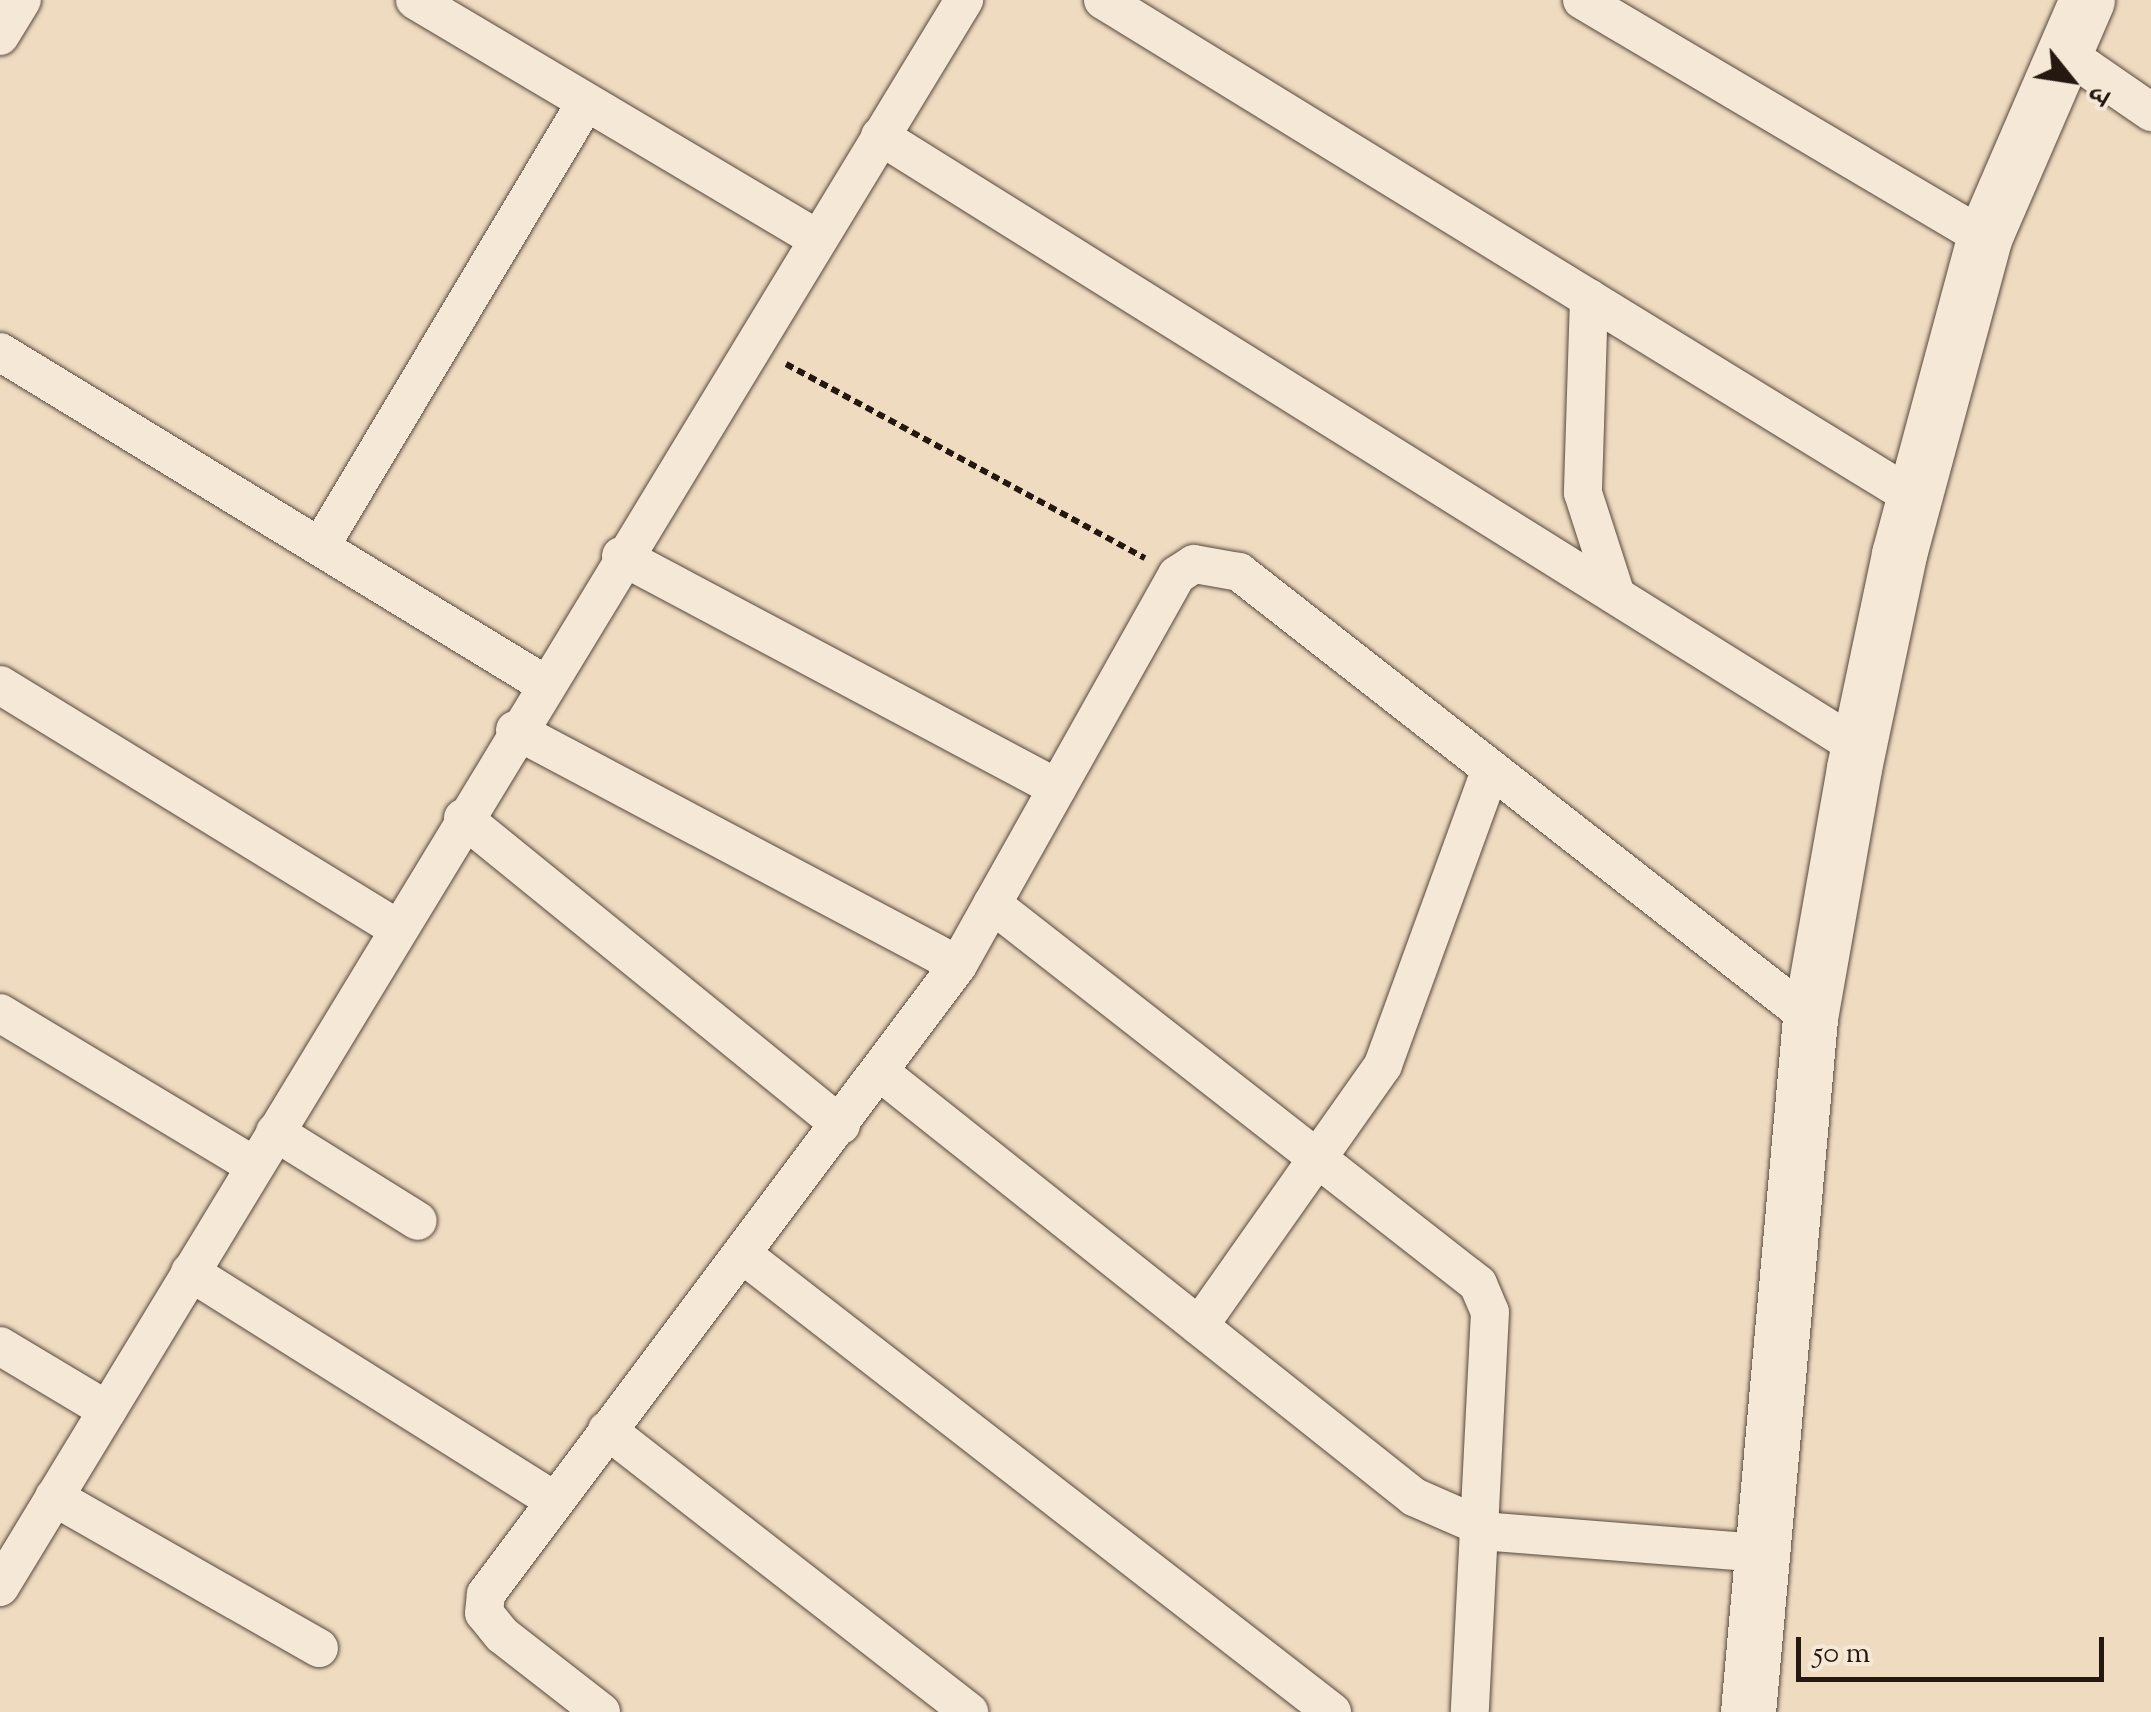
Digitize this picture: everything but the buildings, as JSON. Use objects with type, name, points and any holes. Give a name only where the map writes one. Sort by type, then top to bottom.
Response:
[{"type":"street","points":[[0,36],[22,0]]},
{"type":"street","points":[[416,0],[817,240]]},
{"type":"street","points":[[1103,0],[1914,498]]},
{"type":"street","points":[[1582,0],[1984,238]]},
{"type":"street","points":[[1748,1712],[1810,1018],[1858,747],[1914,498],[1984,238],[2087,0]]},
{"type":"street","points":[[0,1588],[543,683],[959,2]]},
{"type":"street","points":[[2064,52],[2151,112]]},
{"type":"street","points":[[320,547],[586,102]]},
{"type":"street","points":[[880,136],[1858,747]]},
{"type":"street","points":[[1590,298],[1584,493],[1616,595]]},
{"type":"street","points":[[0,352],[543,683]]},
{"type":"street","points":[[621,556],[1057,788]]},
{"type":"street","points":[[601,1712],[484,1614],[496,1576],[881,1073],[958,965],[1177,575],[1206,562],[1239,572],[1810,1018]]},
{"type":"street","points":[[0,685],[398,928]]},
{"type":"street","points":[[516,730],[958,965]]},
{"type":"street","points":[[1199,1326],[1384,1065],[1491,769]]},
{"type":"street","points":[[463,818],[841,1125]]},
{"type":"street","points":[[992,904],[1318,1159],[1485,1297],[1470,1712]]},
{"type":"street","points":[[0,1014],[255,1166]]},
{"type":"street","points":[[881,1073],[1414,1497],[1479,1527],[1762,1553]]},
{"type":"street","points":[[276,1132],[418,1220]]},
{"type":"street","points":[[742,1254],[1332,1712]]},
{"type":"street","points":[[190,1272],[554,1500]]},
{"type":"street","points":[[0,1346],[107,1410]]},
{"type":"street","points":[[607,1430],[969,1712]]},
{"type":"street","points":[[54,1498],[319,1648]]},
{"type":"path","points":[[752,346],[1177,575]]}]
